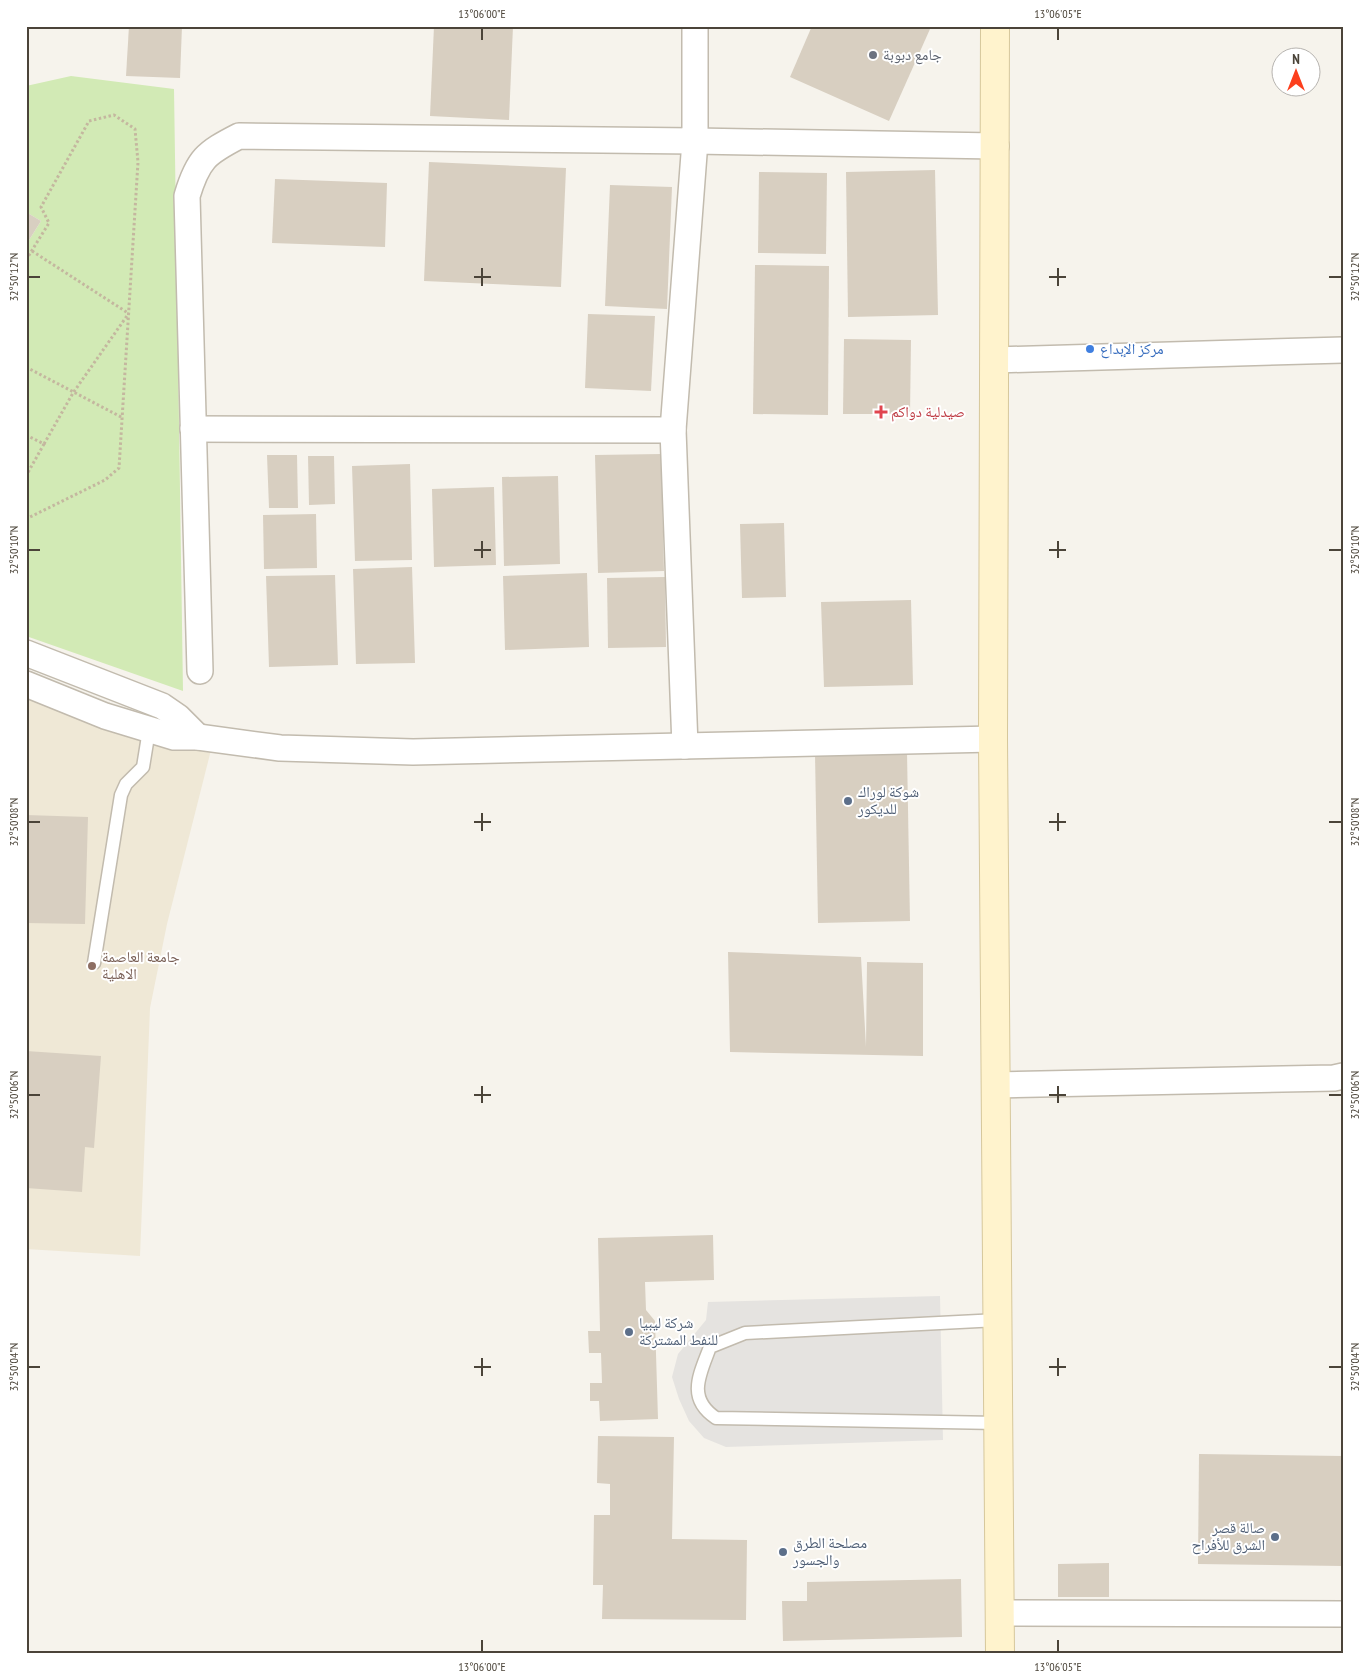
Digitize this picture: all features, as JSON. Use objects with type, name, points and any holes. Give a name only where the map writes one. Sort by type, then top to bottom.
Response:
[{"type":"street","points":[[684,746],[673,430],[695,141],[695,26]]},
{"type":"street","points":[[995,26],[994,739],[1000,1654]]},
{"type":"street","points":[[200,671],[187,196],[194,174],[211,151],[239,136],[996,146]]},
{"type":"street","points":[[995,360],[1343,350]]},
{"type":"street","points":[[194,429],[673,430]]},
{"type":"street","points":[[26,653],[162,706],[178,716],[198,737]]},
{"type":"street","points":[[26,684],[149,730],[174,737],[198,737],[280,748],[339,751],[994,739]]},
{"type":"street","points":[[996,1085],[1334,1078],[1343,1076]]},
{"type":"street","points":[[1000,1613],[1343,1614]]},
{"type":"lane","points":[[94,963],[121,796],[126,784],[143,766],[149,730]]},
{"type":"lane","points":[[998,1320],[745,1333],[710,1347],[696,1384],[704,1410],[716,1418],[998,1423]]},
{"type":"path","points":[[26,260],[48,223],[41,207],[89,121],[114,115],[135,129],[138,162],[119,468],[105,480],[26,520]]},
{"type":"path","points":[[32,251],[128,313]]},
{"type":"path","points":[[26,476],[73,393],[128,313]]},
{"type":"path","points":[[26,367],[123,418]]},
{"type":"path","points":[[26,435],[44,444]]},
{"type":"shaded area","name":"جامعة العاصمة الاهلية","points":[[26,697],[211,750],[167,924],[150,1008],[140,1256],[26,1249]]},
{"type":"shaded area","points":[[940,1296],[943,1440],[726,1447],[704,1438],[689,1421],[679,1399],[672,1377],[678,1354],[706,1320],[708,1302]]},
{"type":"green space","points":[[71,76],[174,89],[183,691],[26,636],[26,245],[41,221],[26,212],[26,86]]},
{"type":"building","points":[[129,26],[182,26],[180,78],[126,76]]},
{"type":"building","points":[[434,26],[513,26],[509,120],[430,116]]},
{"type":"building","points":[[812,26],[923,26],[930,29],[889,121],[790,77]]},
{"type":"building","points":[[429,162],[566,168],[561,287],[424,281]]},
{"type":"building","points":[[935,170],[938,315],[848,317],[846,172]]},
{"type":"building","points":[[759,172],[827,173],[826,254],[758,253]]},
{"type":"building","points":[[275,179],[387,183],[385,247],[272,243]]},
{"type":"building","points":[[610,185],[672,187],[667,309],[605,306]]},
{"type":"building","points":[[26,212],[41,221],[26,245]]},
{"type":"building","points":[[755,265],[829,266],[828,415],[753,414]]},
{"type":"building","points":[[588,314],[655,316],[651,391],[585,388]]},
{"type":"building","points":[[844,339],[911,340],[910,414],[843,414]]},
{"type":"building","points":[[661,454],[664,571],[598,573],[595,455]]},
{"type":"building","points":[[267,455],[297,455],[298,508],[269,508]]},
{"type":"building","points":[[308,456],[334,456],[335,504],[309,505]]},
{"type":"building","points":[[410,464],[412,560],[355,561],[352,466]]},
{"type":"building","points":[[558,476],[560,564],[504,566],[502,477]]},
{"type":"building","points":[[494,487],[496,565],[434,567],[432,489]]},
{"type":"building","points":[[316,514],[317,568],[264,569],[263,515]]},
{"type":"building","points":[[784,523],[786,597],[742,598],[740,524]]},
{"type":"building","points":[[412,567],[415,663],[356,664],[353,569]]},
{"type":"building","points":[[587,573],[589,647],[505,650],[503,576]]},
{"type":"building","points":[[335,575],[338,665],[269,667],[266,576]]},
{"type":"building","points":[[665,577],[666,647],[608,648],[607,578]]},
{"type":"building","points":[[911,600],[913,685],[824,687],[821,602]]},
{"type":"building","points":[[907,752],[910,921],[818,923],[815,754]]},
{"type":"building","points":[[26,815],[88,817],[85,924],[26,923]]},
{"type":"building","points":[[728,952],[861,957],[866,1047],[867,962],[923,963],[923,1056],[730,1052]]},
{"type":"building","points":[[26,1051],[101,1056],[94,1148],[85,1147],[82,1192],[26,1188]]},
{"type":"building","points":[[713,1235],[714,1280],[645,1282],[646,1310],[655,1321],[658,1419],[600,1421],[599,1401],[590,1401],[590,1383],[602,1383],[601,1353],[589,1353],[588,1331],[600,1331],[598,1238]]},
{"type":"building","points":[[598,1436],[674,1437],[672,1539],[747,1540],[746,1620],[602,1619],[603,1585],[593,1585],[594,1515],[610,1515],[610,1484],[597,1483]]},
{"type":"building","points":[[1199,1454],[1343,1456],[1343,1566],[1198,1564]]},
{"type":"building","points":[[1109,1563],[1109,1597],[1058,1597],[1058,1564]]},
{"type":"building","points":[[961,1579],[962,1637],[783,1641],[782,1601],[807,1601],[807,1582]]},
{"type":"place","name":"جامع دبوبة","points":[[873,55]]},
{"type":"place","name":"مركز الإبداع","points":[[1090,349]]},
{"type":"place","name":"صيدلية دواكم","points":[[881,412]]},
{"type":"place","name":"شوكة لوراك للديكور","points":[[848,801]]},
{"type":"place","name":"جامعة العاصمة الاهلية","points":[[92,966]]},
{"type":"place","name":"شركة ليبيا للنفط المشتركة","points":[[629,1332]]},
{"type":"place","name":"صالة قصر الشرق للأفراح","points":[[1275,1537]]},
{"type":"place","name":"مصلحة الطرق والجسور","points":[[783,1552]]}]
